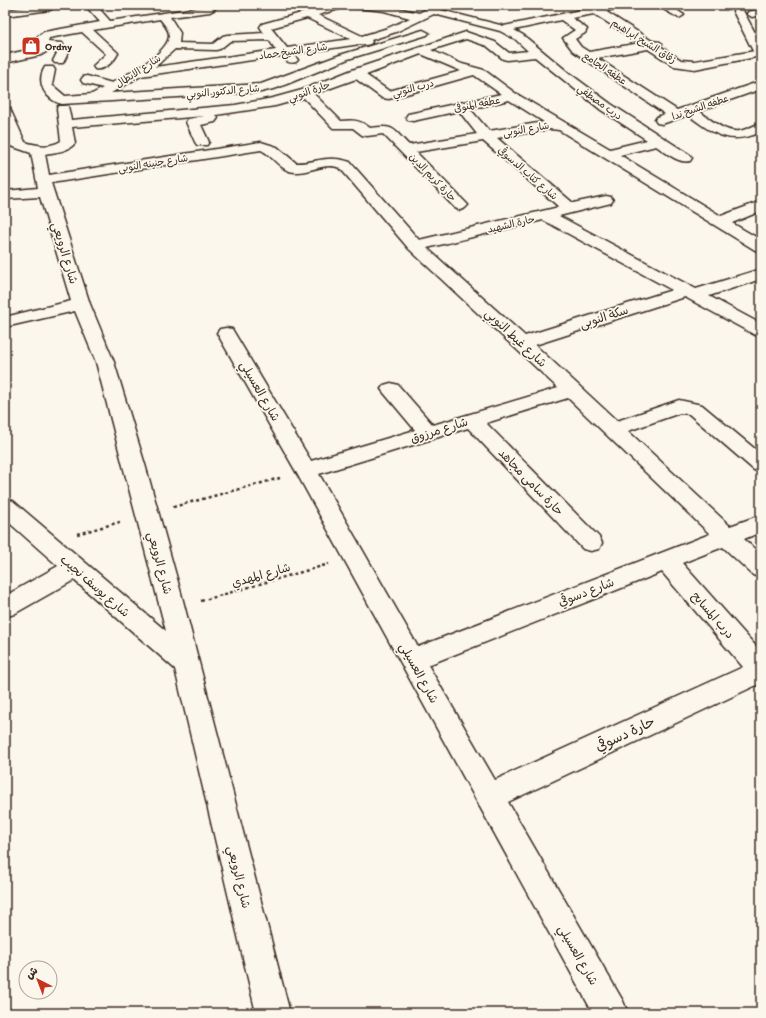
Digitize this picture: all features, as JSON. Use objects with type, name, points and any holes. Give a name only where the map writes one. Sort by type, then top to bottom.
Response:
[{"type":"street","points":[[5,13],[50,7],[54,5]]},
{"type":"street","points":[[90,5],[107,24]]},
{"type":"street","points":[[342,5],[265,27],[338,125],[356,124],[367,132],[386,130],[406,150]]},
{"type":"street","points":[[358,5],[384,8],[421,17]]},
{"type":"street","name":"درب مصطفي","points":[[504,29],[563,17],[578,10],[596,10],[616,5]]},
{"type":"street","points":[[661,5],[679,15]]},
{"type":"street","points":[[735,5],[761,54]]},
{"type":"street","points":[[5,59],[38,53],[42,50],[43,37],[45,35],[71,30],[209,7],[208,22]]},
{"type":"street","name":"شارع الشيخ حماد","points":[[138,73],[361,40],[400,27],[437,8]]},
{"type":"street","name":"درب مصطفي","points":[[437,8],[504,29],[519,37],[582,90],[685,158]]},
{"type":"street","name":"زقاق الشيخ ابراهيم","points":[[596,10],[678,63],[695,65],[761,54]]},
{"type":"street","points":[[753,10],[758,24]]},
{"type":"street","name":"شارع الابطال","points":[[91,99],[138,73],[165,54],[172,46],[175,42],[175,36],[163,14]]},
{"type":"street","points":[[307,14],[375,47]]},
{"type":"street","name":"عطفه الجامع","points":[[563,17],[581,29],[581,31],[569,38],[573,44],[586,56],[675,115]]},
{"type":"street","points":[[62,18],[71,30]]},
{"type":"street","points":[[171,28],[184,26]]},
{"type":"street","points":[[400,27],[451,40]]},
{"type":"street","points":[[85,28],[112,52],[111,56],[99,66]]},
{"type":"street","name":"شارع الدكتور النوبي","points":[[62,100],[169,95],[261,88],[344,57],[423,33]]},
{"type":"street","points":[[172,46],[216,47],[228,38],[272,36]]},
{"type":"street","name":"حارة النوبي","points":[[66,124],[256,106],[312,91],[356,73],[421,50],[468,36],[490,44],[505,56],[510,57],[539,53]]},
{"type":"street","points":[[586,56],[665,42]]},
{"type":"street","points":[[42,45],[58,45],[58,49],[63,51],[59,61]]},
{"type":"street","name":"عطفه المنوفى","points":[[421,50],[458,67],[476,71],[484,75],[511,96]]},
{"type":"street","points":[[615,51],[630,61]]},
{"type":"street","points":[[216,62],[235,91]]},
{"type":"street","points":[[20,145],[66,145],[68,143],[62,100],[46,87],[45,80],[49,70]]},
{"type":"street","points":[[158,70],[169,95]]},
{"type":"street","name":"درب النوبي","points":[[356,73],[386,95],[389,95],[476,71]]},
{"type":"street","points":[[86,80],[114,87]]},
{"type":"street","name":"عطفه الشيخ ندا","points":[[638,128],[761,85]]},
{"type":"street","points":[[511,96],[558,125]]},
{"type":"street","name":"عطفه المنوفى","points":[[413,117],[511,96]]},
{"type":"street","name":"شارع كتاب الدسوقي","points":[[462,107],[486,136],[570,209]]},
{"type":"street","points":[[689,110],[727,134],[736,136],[761,127]]},
{"type":"street","name":"شارع الرويعي","points":[[5,111],[14,128],[20,145],[45,186],[81,304],[105,362],[172,609],[273,1013]]},
{"type":"street","points":[[202,142],[194,122],[211,119],[208,111]]},
{"type":"street","name":"شارع النوبى","points":[[406,150],[550,125],[558,125],[609,154],[761,247]]},
{"type":"street","points":[[609,154],[658,141]]},
{"type":"street","name":"شارع جنينه النوبى","points":[[5,195],[45,186],[261,146]]},
{"type":"street","name":"شارع غيط النوبي","points":[[261,146],[271,149],[287,166],[291,168],[331,161],[340,162],[346,165],[415,246],[522,343],[728,536],[761,569]]},
{"type":"street","name":"حارة كريم الدين","points":[[406,150],[460,205]]},
{"type":"street","name":"حارة الشهيد","points":[[415,246],[606,200]]},
{"type":"street","points":[[720,222],[761,206]]},
{"type":"street","points":[[546,215],[761,331]]},
{"type":"street","name":"سكة النوبى","points":[[522,343],[690,293],[761,274]]},
{"type":"street","points":[[5,322],[81,304]]},
{"type":"street","name":"شارع العسيلي","points":[[226,333],[306,470],[611,1013]]},
{"type":"street","points":[[391,389],[429,433]]},
{"type":"street","name":"شارع مرزوق","points":[[306,470],[572,390]]},
{"type":"street","points":[[614,429],[679,406],[696,409],[761,465]]},
{"type":"street","name":"حارة سامى مجاهد","points":[[472,420],[591,543]]},
{"type":"street","name":"شارع يوسف نجيب","points":[[5,507],[186,664]]},
{"type":"street","name":"شارع دسوقي","points":[[412,660],[761,523]]},
{"type":"street","name":"درب المسابح","points":[[666,561],[761,670]]},
{"type":"street","points":[[5,607],[75,568]]},
{"type":"street","name":"حارة دسوقي","points":[[489,797],[761,670]]},
{"type":"path","name":"شارع المهدي","points":[[172,609],[354,557]]},
{"type":"place","name":"Ordny","points":[[31,46]]}]
